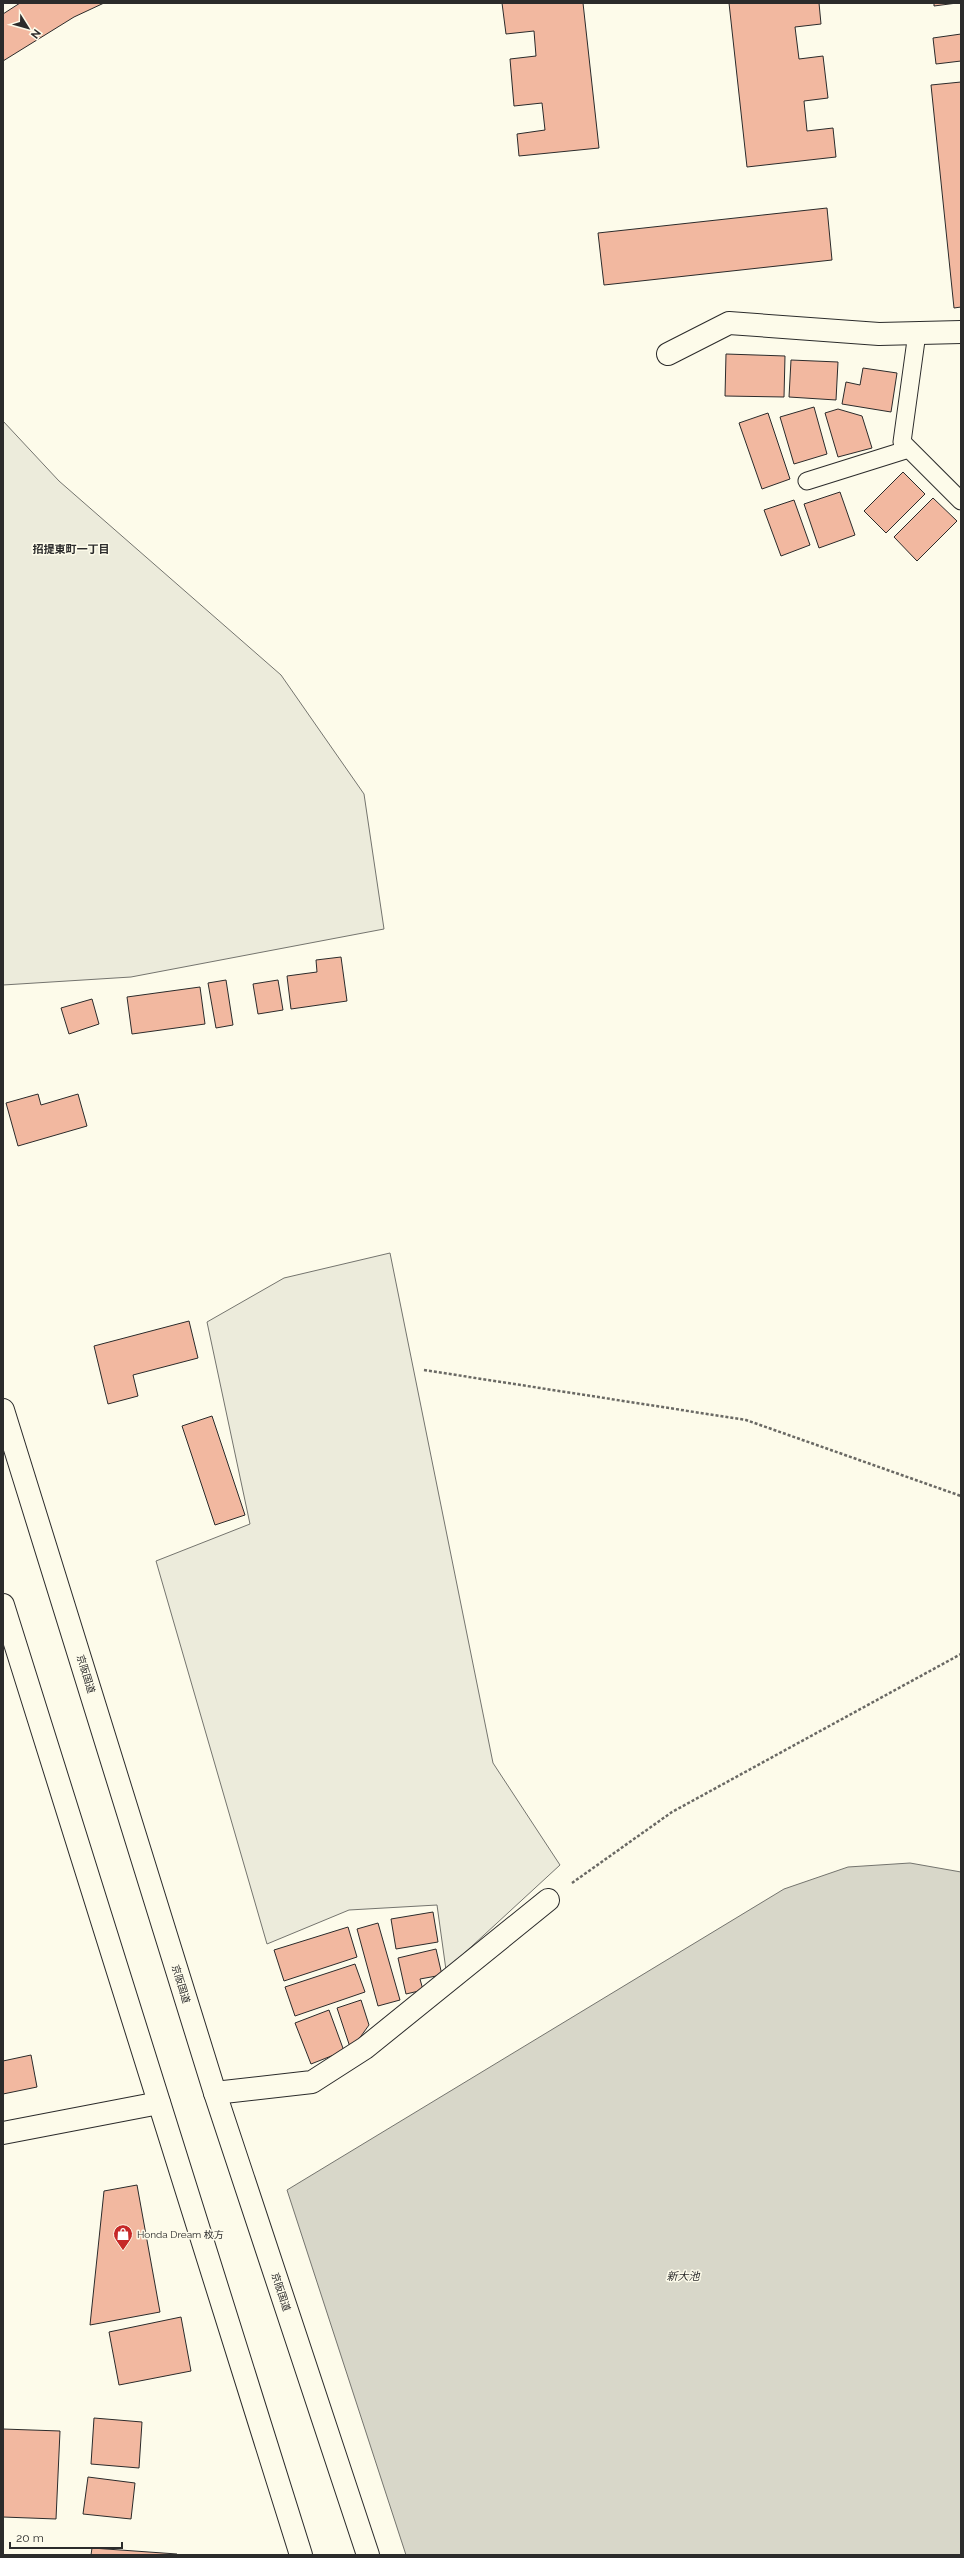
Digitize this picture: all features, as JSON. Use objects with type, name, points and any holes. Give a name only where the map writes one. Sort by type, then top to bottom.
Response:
[{"type":"main road","points":[[668,354],[729,323],[879,334],[961,332]]},
{"type":"main road","name":"京阪国道","points":[[3,1410],[215,2093],[368,2555]]},
{"type":"main road","points":[[3,1605],[302,2555]]},
{"type":"main road","points":[[215,2093],[312,2082],[365,2048],[548,1900]]},
{"type":"main road","points":[[3,2133],[159,2103]]},
{"type":"lane","points":[[917,333],[902,442],[961,501]]},
{"type":"lane","points":[[807,482],[909,449]]},
{"type":"path","points":[[424,1370],[746,1420],[961,1496]]},
{"type":"path","points":[[548,1900],[672,1812],[961,1654]]},
{"type":"shaded area","points":[[3,421],[59,481],[281,675],[364,794],[384,929],[131,977],[3,985]]},
{"type":"shaded area","points":[[390,1253],[493,1763],[560,1865],[446,1970],[437,1905],[349,1910],[267,1944],[156,1561],[250,1524],[207,1322],[284,1278]]},
{"type":"water","name":"新大池","points":[[910,1863],[961,1872],[961,2555],[406,2555],[287,2190],[784,1889],[848,1867]]},
{"type":"building","points":[[20,3],[104,3],[74,17],[3,61],[3,14]]},
{"type":"building","points":[[502,3],[583,3],[599,148],[519,156],[517,134],[545,130],[542,103],[514,106],[510,59],[536,56],[534,31],[506,34]]},
{"type":"building","points":[[729,3],[819,3],[821,24],[795,27],[799,59],[823,56],[828,98],[804,101],[807,131],[833,128],[836,157],[747,167]]},
{"type":"building","points":[[934,3],[957,3],[934,6]]},
{"type":"building","points":[[961,34],[961,61],[936,64],[933,38]]},
{"type":"building","points":[[961,82],[961,307],[954,308],[931,85]]},
{"type":"building","points":[[827,208],[832,260],[604,285],[598,233]]},
{"type":"building","points":[[726,354],[785,356],[784,397],[725,396]]},
{"type":"building","points":[[791,360],[838,362],[836,400],[789,397]]},
{"type":"building","points":[[863,368],[897,373],[891,412],[842,404],[846,382],[860,385]]},
{"type":"building","points":[[814,407],[827,454],[794,464],[780,417]]},
{"type":"building","points":[[838,409],[862,416],[872,448],[838,457],[825,413]]},
{"type":"building","points":[[768,413],[790,479],[762,489],[739,423]]},
{"type":"building","points":[[903,472],[925,494],[886,533],[864,511]]},
{"type":"building","points":[[840,492],[855,535],[819,548],[804,504]]},
{"type":"building","points":[[933,498],[957,521],[917,561],[894,537]]},
{"type":"building","points":[[794,500],[810,545],[781,556],[764,510]]},
{"type":"building","points":[[341,957],[347,1001],[291,1009],[287,976],[317,972],[316,960]]},
{"type":"building","points":[[226,980],[233,1025],[216,1028],[208,983]]},
{"type":"building","points":[[278,980],[283,1010],[258,1014],[253,984]]},
{"type":"building","points":[[200,987],[205,1024],[132,1034],[127,997]]},
{"type":"building","points":[[92,999],[99,1024],[69,1034],[61,1008]]},
{"type":"building","points":[[38,1094],[41,1105],[78,1094],[87,1126],[18,1146],[6,1103]]},
{"type":"building","points":[[189,1321],[198,1358],[133,1375],[138,1396],[108,1404],[94,1346]]},
{"type":"building","points":[[212,1416],[245,1515],[215,1525],[182,1426]]},
{"type":"building","points":[[433,1912],[438,1942],[396,1949],[391,1919]]},
{"type":"building","points":[[378,1923],[400,2000],[378,2006],[357,1929]]},
{"type":"building","points":[[348,1927],[357,1957],[284,1981],[274,1950]]},
{"type":"building","points":[[436,1949],[442,1975],[420,1979],[423,1990],[406,1994],[398,1958]]},
{"type":"building","points":[[355,1964],[365,1992],[295,2016],[285,1987]]},
{"type":"building","points":[[361,2000],[369,2025],[351,2050],[337,2008]]},
{"type":"building","points":[[329,2010],[344,2051],[311,2064],[295,2023]]},
{"type":"building","points":[[31,2055],[37,2087],[3,2094],[3,2061]]},
{"type":"building","name":"Honda Dream 枚方","points":[[137,2185],[160,2312],[90,2325],[104,2191]]},
{"type":"building","points":[[181,2317],[191,2371],[119,2385],[109,2332]]},
{"type":"building","points":[[94,2418],[142,2422],[139,2468],[91,2464]]},
{"type":"building","points":[[3,2429],[60,2431],[56,2519],[3,2517]]},
{"type":"building","points":[[88,2477],[135,2483],[131,2519],[83,2514]]},
{"type":"building","points":[[92,2548],[177,2554],[177,2555],[91,2555]]},
{"type":"place","name":"Honda Dream 枚方","points":[[123,2251]]},
{"type":"district","name":"招提東町一丁目","points":[[71,549]]}]
